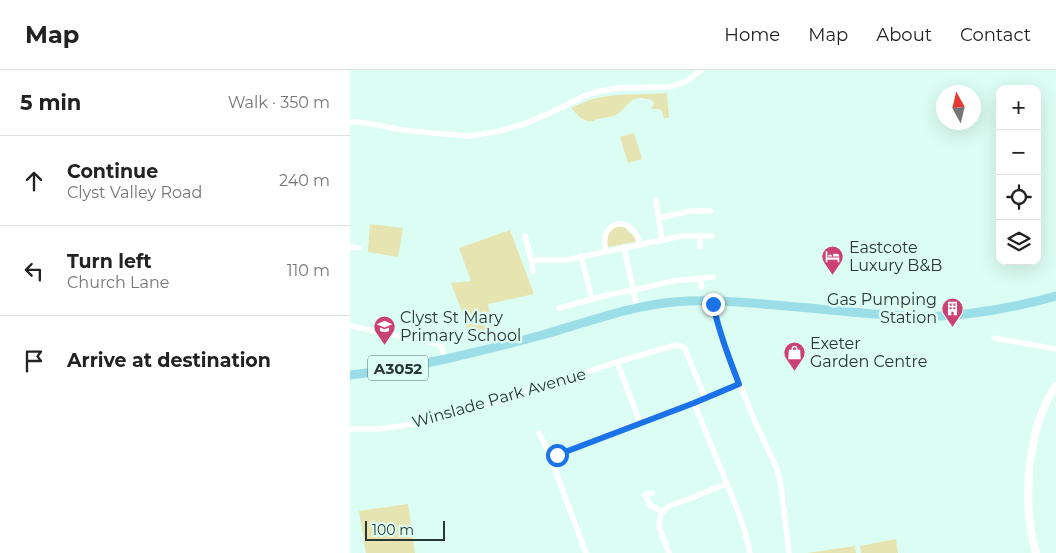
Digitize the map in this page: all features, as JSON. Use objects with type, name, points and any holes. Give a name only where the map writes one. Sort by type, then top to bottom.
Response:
[{"type":"main road","name":"A3052","points":[[350,375],[381,372],[445,359],[519,341],[637,308],[670,302],[735,302],[865,314],[922,317],[986,311],[1056,296]]},
{"type":"street","points":[[350,122],[365,122],[403,130],[470,136],[500,131],[527,123],[584,96],[618,88],[669,87],[687,81],[701,70]]},
{"type":"street","points":[[656,200],[662,239]]},
{"type":"street","points":[[659,218],[690,211],[710,211]]},
{"type":"street","points":[[606,251],[604,243],[605,234],[617,224],[631,228],[637,236],[639,244]]},
{"type":"street","points":[[525,236],[531,259],[533,260],[533,271]]},
{"type":"street","points":[[533,260],[566,260],[662,239],[682,236],[712,236]]},
{"type":"street","points":[[700,236],[700,247]]},
{"type":"street","points":[[350,247],[359,248]]},
{"type":"street","points":[[624,247],[637,308]]},
{"type":"street","points":[[581,256],[592,299]]},
{"type":"street","points":[[559,308],[673,281],[713,277]]},
{"type":"street","points":[[700,278],[701,287]]},
{"type":"street","points":[[712,301],[716,321],[739,384],[777,469],[781,485],[789,553]]},
{"type":"street","points":[[350,326],[439,344],[445,359]]},
{"type":"street","points":[[994,338],[1056,349]]},
{"type":"street","name":"Winslade Park Avenue","points":[[350,429],[379,429],[420,423],[477,408],[676,344],[685,349],[705,398]]},
{"type":"street","points":[[617,362],[640,422]]},
{"type":"street","points":[[586,553],[556,472],[553,462],[554,458],[559,454],[739,384]]},
{"type":"street","points":[[1036,553],[1030,527],[1030,462],[1032,447],[1042,414],[1047,400],[1056,386]]},
{"type":"street","points":[[694,403],[745,532],[750,553]]},
{"type":"street","points":[[539,433],[548,452],[554,458]]},
{"type":"street","points":[[669,553],[659,527],[662,512],[669,506],[726,484]]},
{"type":"street","points":[[646,495],[650,505],[662,512]]},
{"type":"shaded area","points":[[667,93],[669,118],[664,118],[660,109],[651,109],[654,103],[652,100],[644,98],[634,99],[616,115],[599,118],[590,122],[580,118],[571,108],[602,97]]},
{"type":"shaded area","points":[[634,133],[642,159],[628,163],[620,137]]},
{"type":"shaded area","points":[[370,224],[403,228],[398,257],[368,252]]},
{"type":"shaded area","points":[[615,226],[628,227],[626,230],[636,238],[635,242],[607,247],[607,234]]},
{"type":"shaded area","points":[[510,230],[534,294],[488,304],[493,327],[470,344],[462,312],[451,283],[471,281],[459,248]]},
{"type":"shaded area","points":[[408,504],[415,553],[366,553],[359,511]]},
{"type":"shaded area","points":[[896,539],[898,553],[861,553],[860,546]]},
{"type":"shaded area","points":[[855,546],[856,553],[807,553]]},
{"type":"place","name":"Eastcote Luxury B&B","points":[[833,275]]},
{"type":"place","name":"Gas Pumping Station","points":[[953,327]]},
{"type":"place","name":"Clyst St Mary Primary School","points":[[384,345]]},
{"type":"place","name":"Exeter Garden Centre","points":[[794,371]]},
{"type":"route","points":[[557,455],[739,384],[716,321],[713,304]]}]
